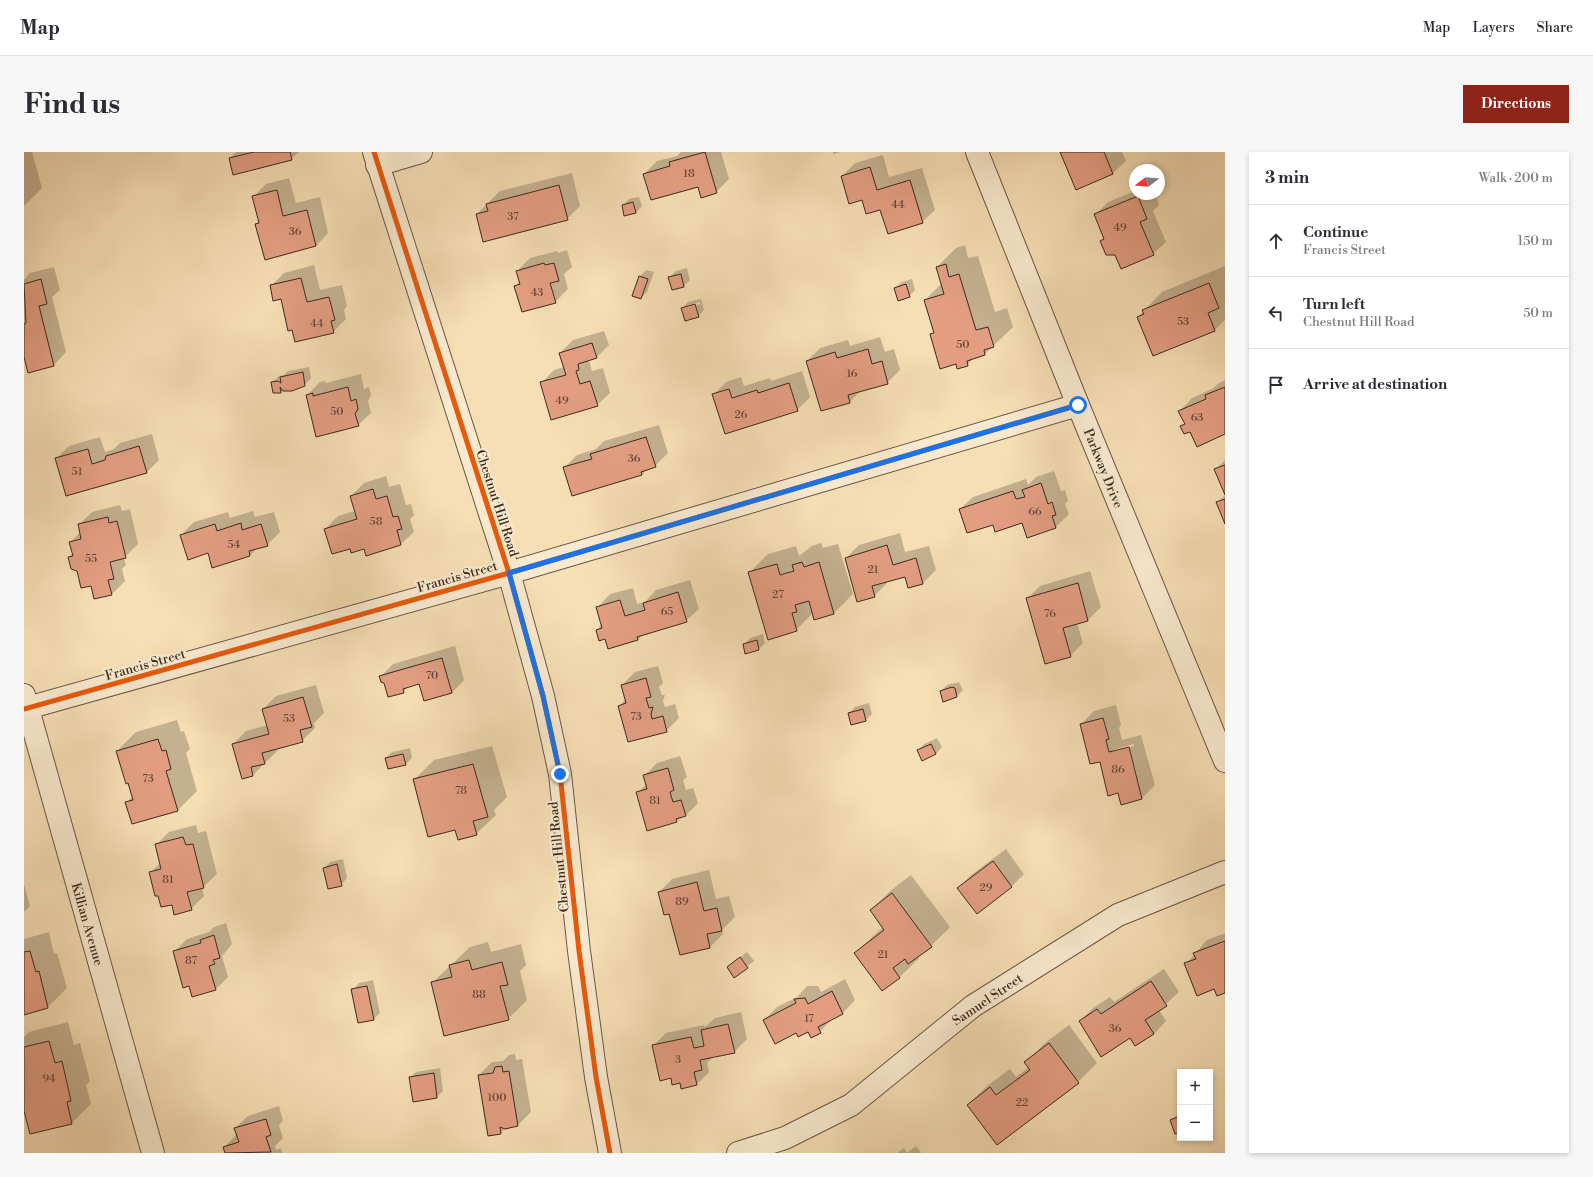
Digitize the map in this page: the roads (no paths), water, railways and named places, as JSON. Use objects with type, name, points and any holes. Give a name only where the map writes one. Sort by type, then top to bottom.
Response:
[{"type":"street","points":[[375,158],[421,152]]},
{"type":"street","name":"Parkway Drive","points":[[977,152],[1078,405],[1225,761]]},
{"type":"street","name":"Chestnut Hill Road","points":[[375,158],[509,573],[543,696],[560,774],[579,951],[596,1077],[610,1153]]},
{"type":"street","name":"Francis Street","points":[[25,704],[509,573],[1078,405]]},
{"type":"street","name":"Killian Avenue","points":[[25,704],[152,1153]]},
{"type":"street","name":"Samuel Street","points":[[738,1153],[785,1138],[851,1105],[973,1006],[1118,915],[1225,872]]}]
